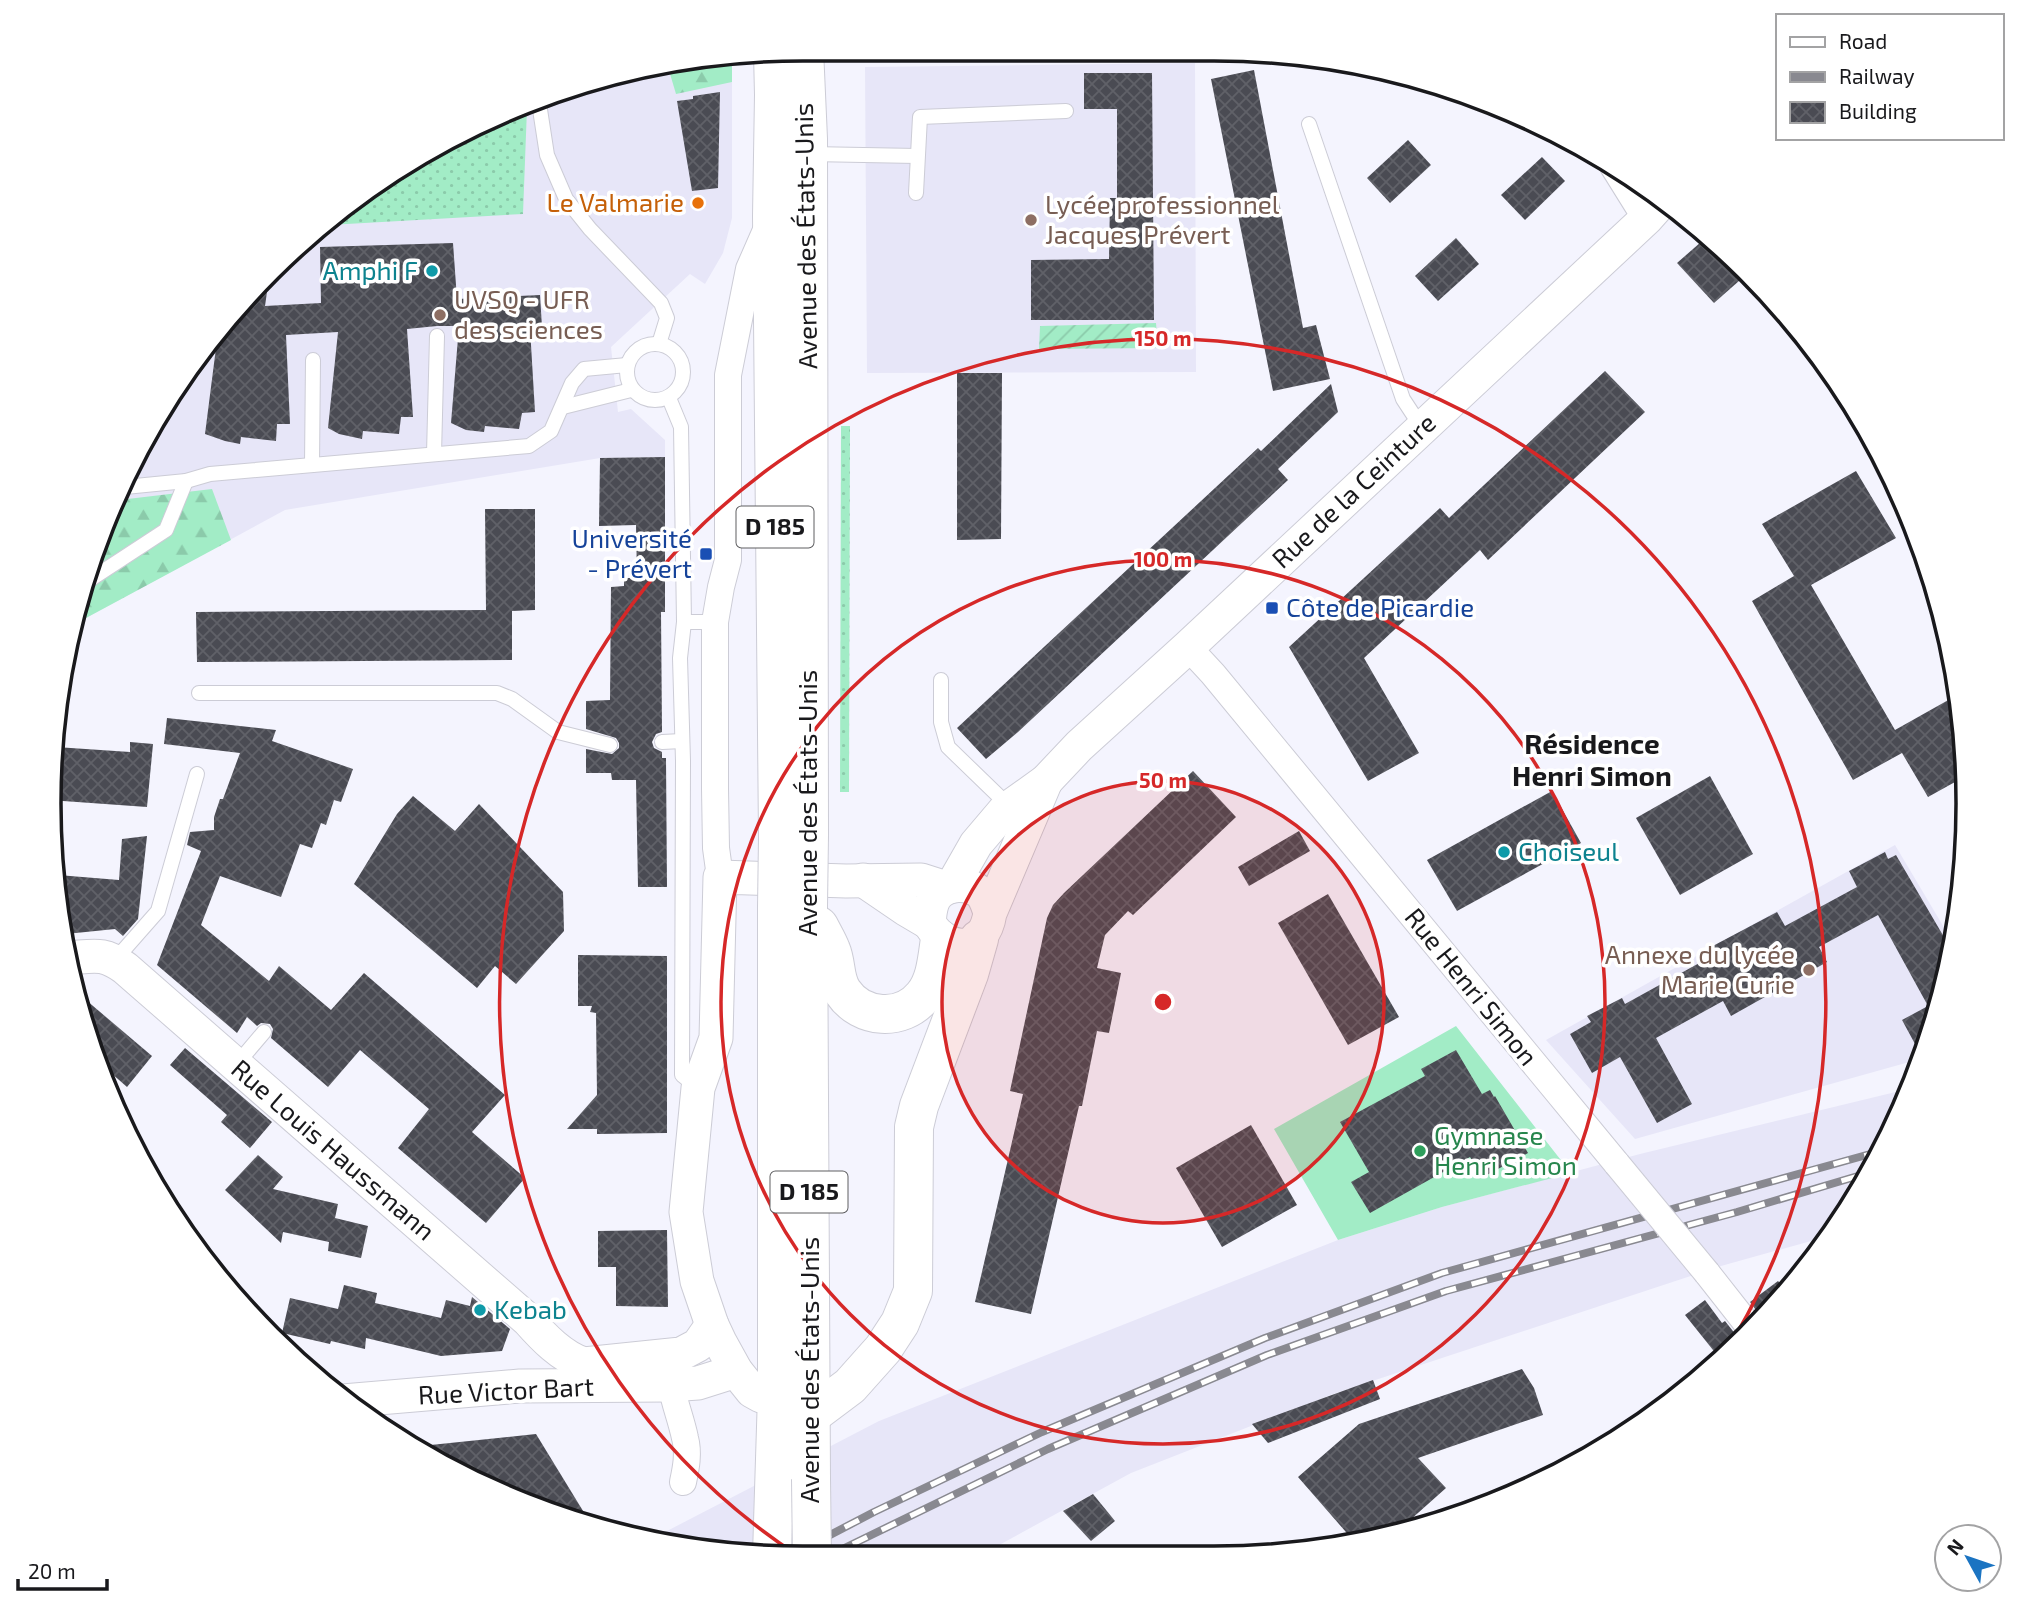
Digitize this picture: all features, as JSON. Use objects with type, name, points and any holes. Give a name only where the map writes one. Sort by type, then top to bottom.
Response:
[{"type":"main road","name":"Avenue des États-Unis","points":[[772,1545],[793,907],[808,154],[804,61]]},
{"type":"main road","name":"Avenue des États-Unis","points":[[773,62],[772,216],[793,836]]},
{"type":"main road","name":"Avenue des États-Unis","points":[[793,907],[812,1546]]},
{"type":"main road","points":[[793,907],[832,951],[838,984],[844,994],[856,1006],[874,1013],[892,1014],[909,1008],[923,996],[934,972],[934,931]]},
{"type":"main road","points":[[810,1416],[850,1386],[883,1349],[900,1323],[913,1291],[914,1126],[985,926]]},
{"type":"street","name":"Rue de la Ceinture","points":[[934,931],[930,908],[936,896],[949,887],[976,844],[1010,807],[1046,781],[1079,746],[1654,210]]},
{"type":"street","name":"Avenue des États-Unis","points":[[772,216],[749,269],[728,374],[728,559],[720,587],[715,622],[715,800],[716,848],[720,877],[716,1038],[698,1088],[686,1212],[697,1281],[712,1325],[736,1371],[752,1391],[761,1396],[777,1395]]},
{"type":"street","name":"Rue Henri Simon","points":[[1188,647],[1745,1321]]},
{"type":"street","name":"Rue de la Ceinture","points":[[985,926],[1046,781]]},
{"type":"street","points":[[720,877],[921,880],[949,887],[963,885],[982,894],[987,902],[985,926],[967,945],[953,945],[863,880]]},
{"type":"street","points":[[78,957],[99,955],[114,961]]},
{"type":"street","name":"Rue Louis Haussmann","points":[[114,961],[541,1334]]},
{"type":"street","points":[[683,1482],[687,1464],[686,1441],[669,1371],[681,1354],[698,1345],[712,1325]]},
{"type":"street","points":[[520,1386],[541,1334]]},
{"type":"street","name":"Rue Victor Bart","points":[[541,1334],[571,1360],[584,1364],[669,1371]]},
{"type":"street","points":[[669,1371],[698,1383],[736,1371]]},
{"type":"street","name":"Rue Victor Bart","points":[[362,1399],[669,1371]]},
{"type":"lane","points":[[540,110],[547,155],[566,199],[590,229],[661,303],[667,318],[659,344]]},
{"type":"lane","points":[[916,193],[920,117],[1066,111]]},
{"type":"lane","points":[[1309,124],[1403,399],[1423,428]]},
{"type":"lane","points":[[808,154],[917,156]]},
{"type":"lane","points":[[435,454],[438,336]]},
{"type":"lane","points":[[648,344],[659,344],[670,348],[678,356],[683,367],[683,379],[678,390],[669,398],[648,401],[631,390],[626,373],[627,365],[631,355],[639,348],[648,344]]},
{"type":"lane","points":[[312,465],[313,360]]},
{"type":"lane","points":[[133,486],[186,481],[211,474],[529,446],[551,431],[572,383],[584,369],[627,365]]},
{"type":"lane","points":[[563,407],[631,390]]},
{"type":"lane","points":[[669,398],[681,427],[684,622],[680,659],[682,1075],[698,1088]]},
{"type":"lane","points":[[98,574],[166,530],[186,481]]},
{"type":"lane","points":[[684,622],[715,622]]},
{"type":"lane","points":[[941,680],[941,722],[947,747],[1010,807]]},
{"type":"lane","points":[[199,693],[496,693],[512,699],[558,732],[610,745]]},
{"type":"lane","points":[[662,742],[682,741]]},
{"type":"lane","points":[[114,961],[158,911],[197,774]]},
{"type":"lane","points":[[236,1065],[264,1032]]},
{"type":"shaded area","name":"Lycée professionnel Jacques Prévert","points":[[1195,63],[1196,372],[867,373],[865,67]]},
{"type":"shaded area","name":"UVSQ - UFR des sciences","points":[[732,65],[732,218],[723,253],[705,284],[690,274],[611,347],[618,412],[631,409],[665,440],[665,457],[600,458],[285,510],[85,618],[118,519],[138,475],[186,391],[245,314],[314,245],[391,186],[475,138],[519,118],[611,87],[659,76]]},
{"type":"shaded area","name":"Annexe du lycée Marie Curie","points":[[1895,845],[1944,928],[1930,996],[1909,1062],[1635,1139],[1546,1040]]},
{"type":"shaded area","points":[[1897,1092],[1856,1175],[1813,1241],[1721,1266],[1333,1394],[1131,1473],[997,1546],[755,1544],[664,1532],[879,1421],[1338,1240],[1442,1207],[1640,1154]]},
{"type":"green space","points":[[732,65],[732,82],[676,94],[670,74]]},
{"type":"green space","points":[[527,115],[523,214],[340,224],[391,186],[432,161]]},
{"type":"green space","points":[[1156,323],[1158,348],[1039,349],[1040,326]]},
{"type":"green space","points":[[841,426],[850,426],[849,792],[840,792]]},
{"type":"green space","points":[[212,489],[231,540],[85,618],[101,565],[127,499]]},
{"type":"green space","name":"Gymnase Henri Simon","points":[[1456,1026],[1571,1173],[1442,1207],[1338,1240],[1274,1129]]},
{"type":"building","points":[[1254,70],[1303,328],[1316,325],[1330,379],[1273,391],[1211,79]]},
{"type":"building","points":[[1084,73],[1152,73],[1154,320],[1031,320],[1031,260],[1109,259],[1110,198],[1117,198],[1117,109],[1084,109]]},
{"type":"building","points":[[720,92],[718,188],[692,191],[677,101]]},
{"type":"building","points":[[1408,140],[1431,165],[1390,203],[1367,178]]},
{"type":"building","points":[[1542,157],[1565,181],[1525,220],[1501,195]]},
{"type":"building","points":[[1456,238],[1479,264],[1438,301],[1415,276]]},
{"type":"building","points":[[453,243],[457,299],[540,295],[542,327],[530,328],[535,412],[522,413],[519,429],[485,426],[484,432],[466,430],[451,423],[459,326],[407,329],[413,417],[401,417],[399,434],[363,431],[362,439],[339,434],[328,428],[338,332],[286,335],[290,424],[277,424],[276,441],[241,437],[240,444],[205,434],[216,351],[267,291],[265,306],[321,303],[320,247]]},
{"type":"building","points":[[1700,243],[1739,281],[1714,303],[1677,263]]},
{"type":"building","points":[[1605,371],[1645,412],[1488,560],[1480,550],[1364,658],[1419,753],[1368,781],[1289,647],[1440,508],[1449,518]]},
{"type":"building","points":[[957,373],[1002,373],[1001,539],[957,540]]},
{"type":"building","points":[[1331,384],[1338,412],[1278,469],[1288,480],[986,759],[957,728],[1258,448],[1261,451]]},
{"type":"building","points":[[665,457],[665,612],[661,612],[662,732],[656,734],[652,742],[654,748],[662,752],[662,758],[666,758],[667,887],[638,887],[636,780],[612,780],[611,773],[586,773],[586,749],[612,754],[619,748],[616,738],[586,729],[586,701],[610,700],[611,587],[624,586],[624,578],[637,578],[636,525],[599,526],[600,458]]},
{"type":"building","points":[[1856,471],[1896,538],[1811,585],[1895,730],[1948,700],[1955,782],[1928,797],[1902,753],[1853,780],[1752,601],[1794,576],[1762,524]]},
{"type":"building","points":[[485,509],[535,509],[535,610],[512,611],[512,660],[197,662],[196,612],[486,610]]},
{"type":"building","points":[[167,718],[276,730],[272,741],[353,769],[341,802],[334,800],[326,825],[321,823],[312,848],[300,844],[281,897],[220,876],[201,925],[269,981],[279,966],[331,1010],[364,973],[505,1095],[472,1132],[525,1178],[486,1223],[398,1148],[429,1109],[360,1050],[328,1087],[271,1038],[273,1029],[270,1024],[261,1023],[257,1026],[247,1017],[237,1033],[157,965],[201,851],[187,845],[190,832],[214,830],[214,817],[220,799],[223,799],[240,753],[164,744]]},
{"type":"building","points":[[130,742],[153,744],[147,807],[61,801],[64,748],[130,752]]},
{"type":"building","points":[[1193,771],[1236,817],[1133,915],[1128,911],[1105,935],[1097,968],[1121,973],[1109,1033],[1097,1031],[1082,1106],[1079,1106],[1031,1314],[975,1302],[1023,1094],[1010,1091],[1047,918],[1053,905],[1064,893]]},
{"type":"building","points":[[1710,776],[1753,854],[1680,895],[1636,818]]},
{"type":"building","name":"Choiseul","points":[[1552,791],[1581,843],[1457,911],[1427,860]]},
{"type":"building","points":[[413,796],[455,831],[479,804],[563,892],[564,931],[516,984],[495,966],[477,988],[354,884],[397,814]]},
{"type":"building","points":[[1299,831],[1310,851],[1249,886],[1238,867]]},
{"type":"building","points":[[147,836],[138,919],[123,936],[115,929],[74,933],[65,876],[119,880],[122,839]]},
{"type":"building","points":[[1885,852],[1888,859],[1896,855],[1943,935],[1927,1005],[1878,915],[1819,947],[1827,962],[1731,1016],[1723,1001],[1656,1038],[1692,1104],[1657,1123],[1620,1057],[1592,1073],[1570,1034],[1591,1022],[1587,1016],[1622,998],[1625,1004],[1712,956],[1709,948],[1777,912],[1785,926],[1857,887],[1849,871]]},
{"type":"building","points":[[1328,894],[1399,1017],[1348,1045],[1278,923]]},
{"type":"building","points":[[578,955],[667,956],[667,1133],[597,1134],[597,1129],[567,1129],[597,1095],[596,1013],[590,1012],[592,1006],[578,1006]]},
{"type":"building","points":[[89,1003],[152,1056],[127,1087],[113,1075]]},
{"type":"building","points":[[1927,1007],[1915,1044],[1902,1020]]},
{"type":"building","points":[[185,1048],[272,1122],[250,1148],[221,1122],[227,1115],[170,1065]]},
{"type":"building","points":[[1456,1050],[1482,1094],[1490,1090],[1495,1096],[1528,1153],[1483,1177],[1470,1157],[1370,1213],[1351,1182],[1369,1172],[1340,1122],[1425,1076],[1421,1069]]},
{"type":"building","points":[[1251,1125],[1297,1205],[1222,1247],[1176,1168]]},
{"type":"building","points":[[258,1155],[283,1177],[273,1189],[338,1204],[335,1218],[368,1226],[361,1258],[328,1251],[329,1242],[283,1232],[281,1243],[225,1190]]},
{"type":"building","points":[[667,1230],[668,1307],[616,1306],[616,1267],[598,1267],[598,1231]]},
{"type":"building","points":[[1778,1281],[1780,1283],[1756,1310],[1750,1302]]},
{"type":"building","points":[[344,1285],[377,1293],[375,1303],[441,1318],[446,1300],[470,1306],[472,1297],[510,1329],[502,1351],[441,1356],[366,1338],[365,1349],[331,1341],[330,1344],[282,1331],[290,1298],[338,1309]]},
{"type":"building","points":[[1705,1300],[1722,1323],[1725,1321],[1734,1332],[1714,1351],[1685,1315]]},
{"type":"building","points":[[1522,1369],[1534,1388],[1543,1415],[1418,1458],[1446,1488],[1412,1518],[1347,1533],[1298,1477],[1359,1424]]},
{"type":"building","points":[[1373,1380],[1380,1399],[1268,1443],[1252,1424]]},
{"type":"building","points":[[536,1434],[583,1512],[519,1489],[430,1445]]},
{"type":"building","points":[[1093,1494],[1115,1521],[1091,1541],[1063,1511]]},
{"type":"railway","points":[[809,1546],[1042,1432],[1265,1338],[1442,1273],[1867,1155]]},
{"type":"railway","points":[[849,1546],[1048,1449],[1267,1355],[1446,1291],[1737,1212],[1855,1177]]},
{"type":"place","name":"Le Valmarie","points":[[698,203]]},
{"type":"place","name":"Lycée professionnel Jacques Prévert","points":[[1031,220]]},
{"type":"place","name":"Amphi F","points":[[432,271]]},
{"type":"place","name":"UVSQ - UFR des sciences","points":[[440,315]]},
{"type":"place","name":"Université - Prévert","points":[[706,554]]},
{"type":"place","name":"Côte de Picardie","points":[[1272,608]]},
{"type":"place","name":"Choiseul","points":[[1504,852]]},
{"type":"place","name":"Annexe du lycée Marie Curie","points":[[1809,970]]},
{"type":"place","name":"Gymnase Henri Simon","points":[[1420,1151]]},
{"type":"place","name":"Kebab","points":[[480,1310]]},
{"type":"district","name":"Résidence Henri Simon","points":[[1592,760]]}]
